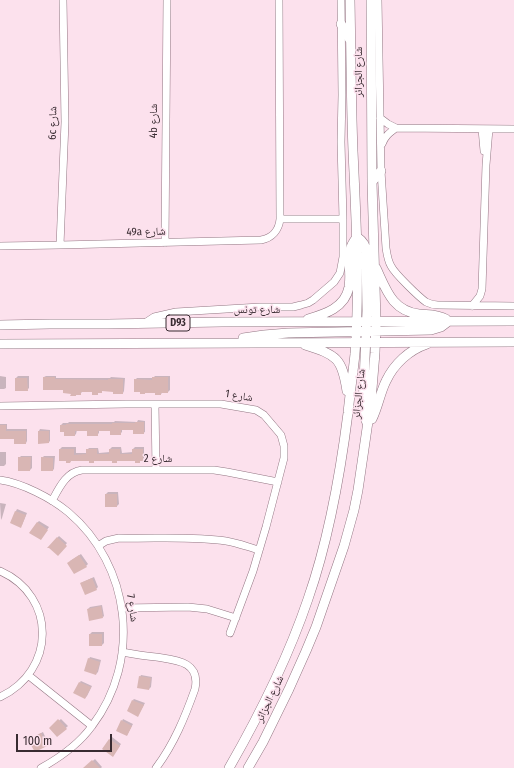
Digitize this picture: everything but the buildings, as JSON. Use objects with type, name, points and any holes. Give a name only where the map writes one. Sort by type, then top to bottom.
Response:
[{"type":"main road","name":"شارع الجزائر","points":[[229,768],[280,671],[309,597],[324,545],[334,500],[344,442],[353,374],[356,326],[357,236],[353,148],[350,0]]},
{"type":"main road","name":"شارع الجزائر","points":[[248,768],[263,742],[314,633],[344,546],[358,490],[371,401],[376,342],[372,182],[371,0]]},
{"type":"main road","points":[[341,24],[351,41]]},
{"type":"main road","points":[[372,182],[381,171]]},
{"type":"main road","points":[[294,322],[334,310],[342,302],[348,292],[349,287],[350,249],[357,236],[366,248],[366,342],[362,405],[364,416],[368,425]]},
{"type":"main road","points":[[374,264],[393,302],[411,312],[441,316],[449,321],[514,321]]},
{"type":"main road","name":"شارع تونس","points":[[1,325],[294,322],[431,330],[441,328],[449,321]]},
{"type":"main road","points":[[225,342],[251,336],[356,326]]},
{"type":"main road","points":[[297,342],[334,356],[344,372],[349,403]]},
{"type":"main road","points":[[368,425],[375,412],[386,381],[394,368],[410,352],[432,342]]},
{"type":"main road","name":"D93","points":[[0,344],[514,342]]},
{"type":"street","name":"6c شارع","points":[[60,245],[64,122],[63,0]]},
{"type":"street","name":"4b شارع","points":[[165,243],[167,0]]},
{"type":"street","points":[[279,0],[280,219],[343,220]]},
{"type":"street","points":[[143,324],[154,317],[176,312],[293,306],[308,303],[334,282],[340,273],[343,257],[341,0]]},
{"type":"street","points":[[378,0],[381,171],[388,260],[393,270],[421,298],[430,304],[438,306],[514,306]]},
{"type":"street","points":[[380,118],[396,128],[514,129]]},
{"type":"street","points":[[381,148],[385,137],[396,128]]},
{"type":"street","points":[[472,306],[480,296],[482,289],[486,129]]},
{"type":"street","name":"49a شارع","points":[[0,246],[165,243],[264,239],[270,237],[275,232],[279,225],[280,219]]},
{"type":"street","points":[[482,289],[485,299],[491,306]]},
{"type":"street","points":[[155,404],[156,470]]},
{"type":"street","name":"شارع 1","points":[[0,406],[221,404],[256,410],[266,418],[281,436],[284,446],[284,458],[253,571],[230,633]]},
{"type":"street","name":"شارع 2","points":[[52,501],[67,477],[78,471],[214,470],[278,482]]},
{"type":"street","name":"شارع 7","points":[[0,480],[32,491],[52,501],[83,526],[98,546],[104,557],[113,577],[122,608],[124,630],[122,652],[117,676],[109,698],[92,726],[79,741],[42,768]]},
{"type":"street","points":[[98,546],[106,541],[119,538],[205,539],[242,545],[259,550]]},
{"type":"street","points":[[0,571],[15,579],[29,593],[38,610],[43,629],[41,649],[38,658],[28,675],[17,686],[0,696]]},
{"type":"street","points":[[122,608],[198,608],[208,609],[236,618]]},
{"type":"street","points":[[122,652],[182,662],[192,669],[195,676],[195,689],[180,727],[156,768]]},
{"type":"street","points":[[28,675],[92,726]]}]
